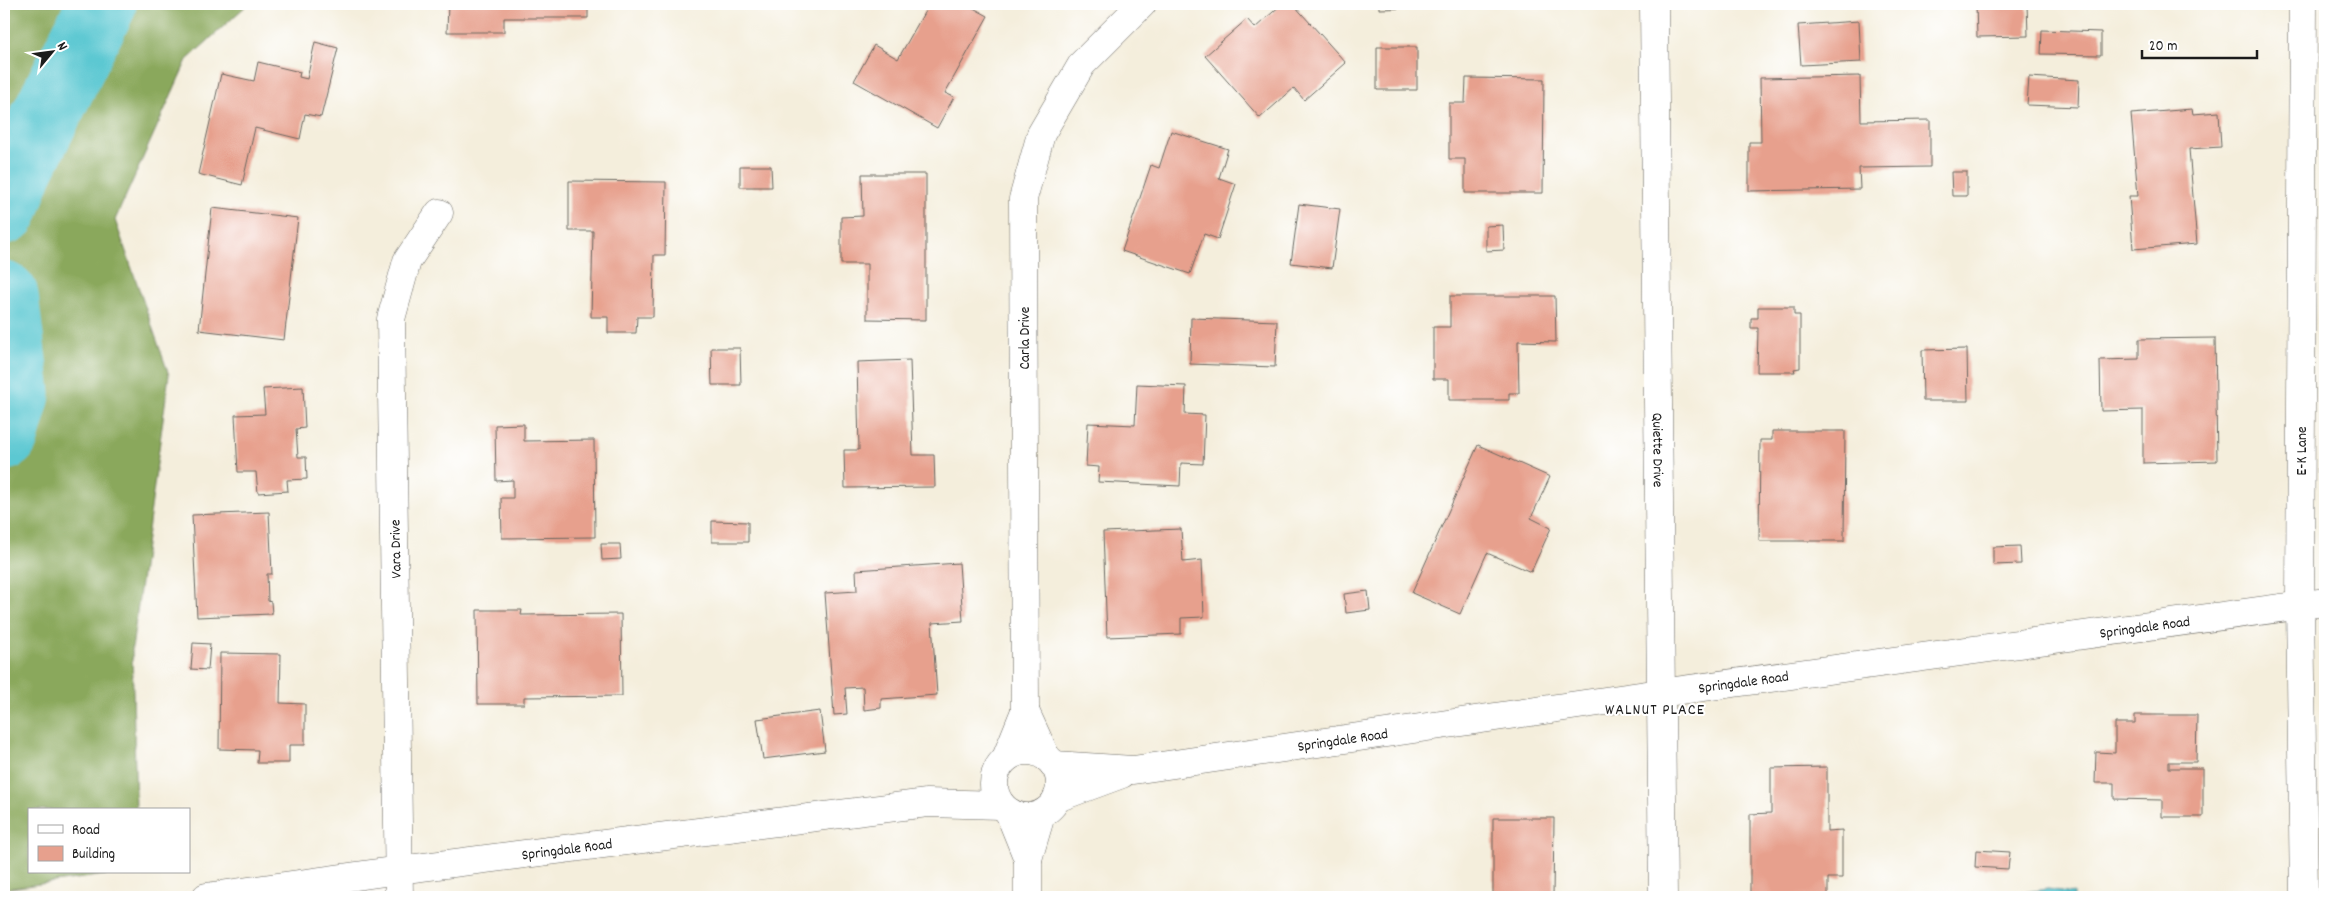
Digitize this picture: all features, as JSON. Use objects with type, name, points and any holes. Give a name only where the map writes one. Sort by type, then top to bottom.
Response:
[{"type":"street","name":"Carla Drive","points":[[1001,767],[1025,711],[1023,199],[1041,134],[1082,64],[1142,4]]},
{"type":"street","name":"Quiette Drive","points":[[1654,4],[1663,897]]},
{"type":"street","name":"E-K Lane","points":[[2304,4],[2312,603],[2304,897]]},
{"type":"street","name":"Vara Drive","points":[[399,897],[392,319],[407,261],[439,213]]},
{"type":"street","name":"Springdale Road","points":[[1050,761],[1133,770],[1660,693],[2312,603]]},
{"type":"street","name":"Carla Drive","points":[[1025,711],[1050,761]]},
{"type":"street","points":[[1028,859],[1005,809],[996,796],[1001,767],[1025,751],[1036,752],[1050,761],[1059,776],[1060,787],[1049,806],[1028,859],[1028,897]]},
{"type":"street","name":"Springdale Road","points":[[926,803],[1001,767]]},
{"type":"street","name":"Springdale Road","points":[[1049,806],[1133,770]]},
{"type":"street","name":"Springdale Road","points":[[206,897],[399,870],[926,803],[1005,809]]},
{"type":"street","points":[[1005,809],[1019,816],[1030,817],[1049,806]]},
{"type":"green space","points":[[4,4],[248,4],[187,60],[115,220],[169,375],[132,649],[136,808],[28,808],[28,874],[112,874],[4,889]]},
{"type":"water","points":[[2048,889],[2073,893],[2073,897],[2018,897],[2018,893]]},
{"type":"building","points":[[448,4],[588,4],[588,18],[504,18],[504,32],[447,32]]},
{"type":"building","points":[[929,4],[966,4],[988,16],[945,93],[954,97],[937,128],[854,81],[874,45],[898,59]]},
{"type":"building","points":[[1282,4],[1293,4],[1346,63],[1304,100],[1294,88],[1260,118],[1205,56],[1247,19],[1255,28]]},
{"type":"building","points":[[1379,4],[1417,4],[1417,8],[1379,9]]},
{"type":"building","points":[[1976,4],[2027,4],[2028,36],[1977,37]]},
{"type":"building","points":[[1859,21],[1861,62],[1801,65],[1798,25]]},
{"type":"building","points":[[2042,30],[2101,32],[2101,55],[2041,54]]},
{"type":"building","points":[[315,42],[338,48],[321,117],[305,114],[300,139],[255,128],[242,185],[198,174],[221,74],[254,81],[258,62],[300,72],[299,77],[307,79]]},
{"type":"building","points":[[1377,47],[1417,47],[1417,90],[1377,90]]},
{"type":"building","points":[[1860,76],[1861,121],[1930,120],[1930,167],[1859,168],[1860,189],[1749,191],[1749,142],[1761,142],[1760,78]]},
{"type":"building","points":[[2029,77],[2079,80],[2078,107],[2027,105]]},
{"type":"building","points":[[1466,78],[1544,79],[1543,193],[1465,193],[1465,159],[1449,159],[1449,103],[1465,103]]},
{"type":"building","points":[[2192,109],[2193,114],[2219,112],[2221,147],[2189,149],[2197,244],[2133,249],[2129,196],[2138,196],[2131,114]]},
{"type":"building","points":[[1171,131],[1228,149],[1219,178],[1236,184],[1218,239],[1204,234],[1190,274],[1122,251],[1151,165],[1159,168]]},
{"type":"building","points":[[740,166],[771,166],[772,187],[740,187]]},
{"type":"building","points":[[1951,172],[1967,172],[1967,196],[1952,196]]},
{"type":"building","points":[[862,174],[926,174],[926,320],[867,319],[867,264],[841,264],[841,217],[863,216]]},
{"type":"building","points":[[569,181],[666,182],[665,255],[654,255],[653,317],[637,317],[636,333],[608,333],[608,317],[591,317],[593,231],[569,231]]},
{"type":"building","points":[[1299,204],[1340,209],[1332,268],[1291,263]]},
{"type":"building","points":[[212,208],[298,218],[284,340],[199,330]]},
{"type":"building","points":[[1503,225],[1504,250],[1486,251],[1486,226]]},
{"type":"building","points":[[1450,296],[1555,296],[1556,342],[1518,341],[1519,393],[1509,393],[1509,400],[1449,400],[1449,379],[1433,379],[1433,327],[1450,327]]},
{"type":"building","points":[[1758,307],[1794,307],[1794,315],[1800,315],[1800,368],[1794,369],[1795,372],[1757,372],[1758,328],[1751,328],[1751,318],[1758,318]]},
{"type":"building","points":[[1191,318],[1277,321],[1275,367],[1190,364]]},
{"type":"building","points":[[2215,338],[2217,461],[2143,463],[2143,410],[2101,411],[2100,360],[2139,359],[2139,339]]},
{"type":"building","points":[[711,348],[740,348],[741,385],[712,385]]},
{"type":"building","points":[[1967,349],[1968,401],[1923,401],[1922,350]]},
{"type":"building","points":[[910,360],[913,455],[934,455],[935,487],[845,488],[844,450],[859,450],[857,362]]},
{"type":"building","points":[[1137,384],[1186,386],[1185,414],[1205,415],[1203,464],[1181,463],[1180,486],[1098,482],[1099,467],[1086,466],[1088,423],[1135,425]]},
{"type":"building","points":[[303,387],[305,428],[296,429],[298,457],[306,457],[307,479],[287,480],[288,491],[258,493],[256,472],[238,472],[235,415],[265,414],[263,389]]},
{"type":"building","points":[[524,424],[524,441],[594,440],[595,537],[502,538],[501,498],[513,498],[513,480],[496,481],[495,425]]},
{"type":"building","points":[[1772,431],[1845,431],[1844,541],[1759,541],[1760,440],[1772,440]]},
{"type":"building","points":[[1478,445],[1550,477],[1531,518],[1551,528],[1531,572],[1487,553],[1460,614],[1412,593]]},
{"type":"building","points":[[269,512],[272,574],[267,574],[268,601],[271,602],[272,614],[197,617],[192,515]]},
{"type":"building","points":[[712,521],[748,522],[748,542],[712,542]]},
{"type":"building","points":[[1181,529],[1183,562],[1202,560],[1204,617],[1181,618],[1181,634],[1107,637],[1103,532]]},
{"type":"building","points":[[601,544],[620,544],[621,559],[602,560]]},
{"type":"building","points":[[2020,546],[2021,564],[1993,565],[1993,547]]},
{"type":"building","points":[[959,563],[963,621],[932,623],[937,695],[881,699],[881,708],[864,710],[863,687],[845,688],[847,714],[834,715],[825,593],[857,591],[856,570]]},
{"type":"building","points":[[1368,591],[1370,610],[1346,613],[1344,594]]},
{"type":"building","points":[[477,610],[522,610],[521,615],[621,614],[622,696],[524,697],[524,704],[478,704]]},
{"type":"building","points":[[193,643],[210,644],[208,670],[191,669]]},
{"type":"building","points":[[220,653],[281,654],[280,703],[305,704],[305,745],[289,745],[289,763],[257,763],[258,750],[219,749]]},
{"type":"building","points":[[820,711],[825,751],[763,759],[757,719]]},
{"type":"building","points":[[2135,715],[2197,715],[2196,762],[2169,762],[2169,768],[2203,768],[2203,817],[2162,817],[2162,800],[2114,799],[2114,783],[2095,783],[2096,752],[2115,753],[2115,723],[2135,723]]},
{"type":"building","points":[[1827,767],[1827,831],[1842,830],[1842,878],[1828,878],[1828,897],[1750,897],[1750,814],[1771,813],[1771,768]]},
{"type":"building","points":[[1493,818],[1554,818],[1553,897],[1493,897]]},
{"type":"building","points":[[1976,850],[2010,852],[2008,869],[1975,867]]},
{"type":"building","points":[[2206,895],[2207,897],[2169,897],[2169,896]]},
{"type":"waterway","points":[[4,210],[19,169],[102,4]]},
{"type":"waterway","points":[[4,296],[16,394],[4,436]]},
{"type":"district","name":"WALNUT PLACE","points":[[1655,708]]}]
